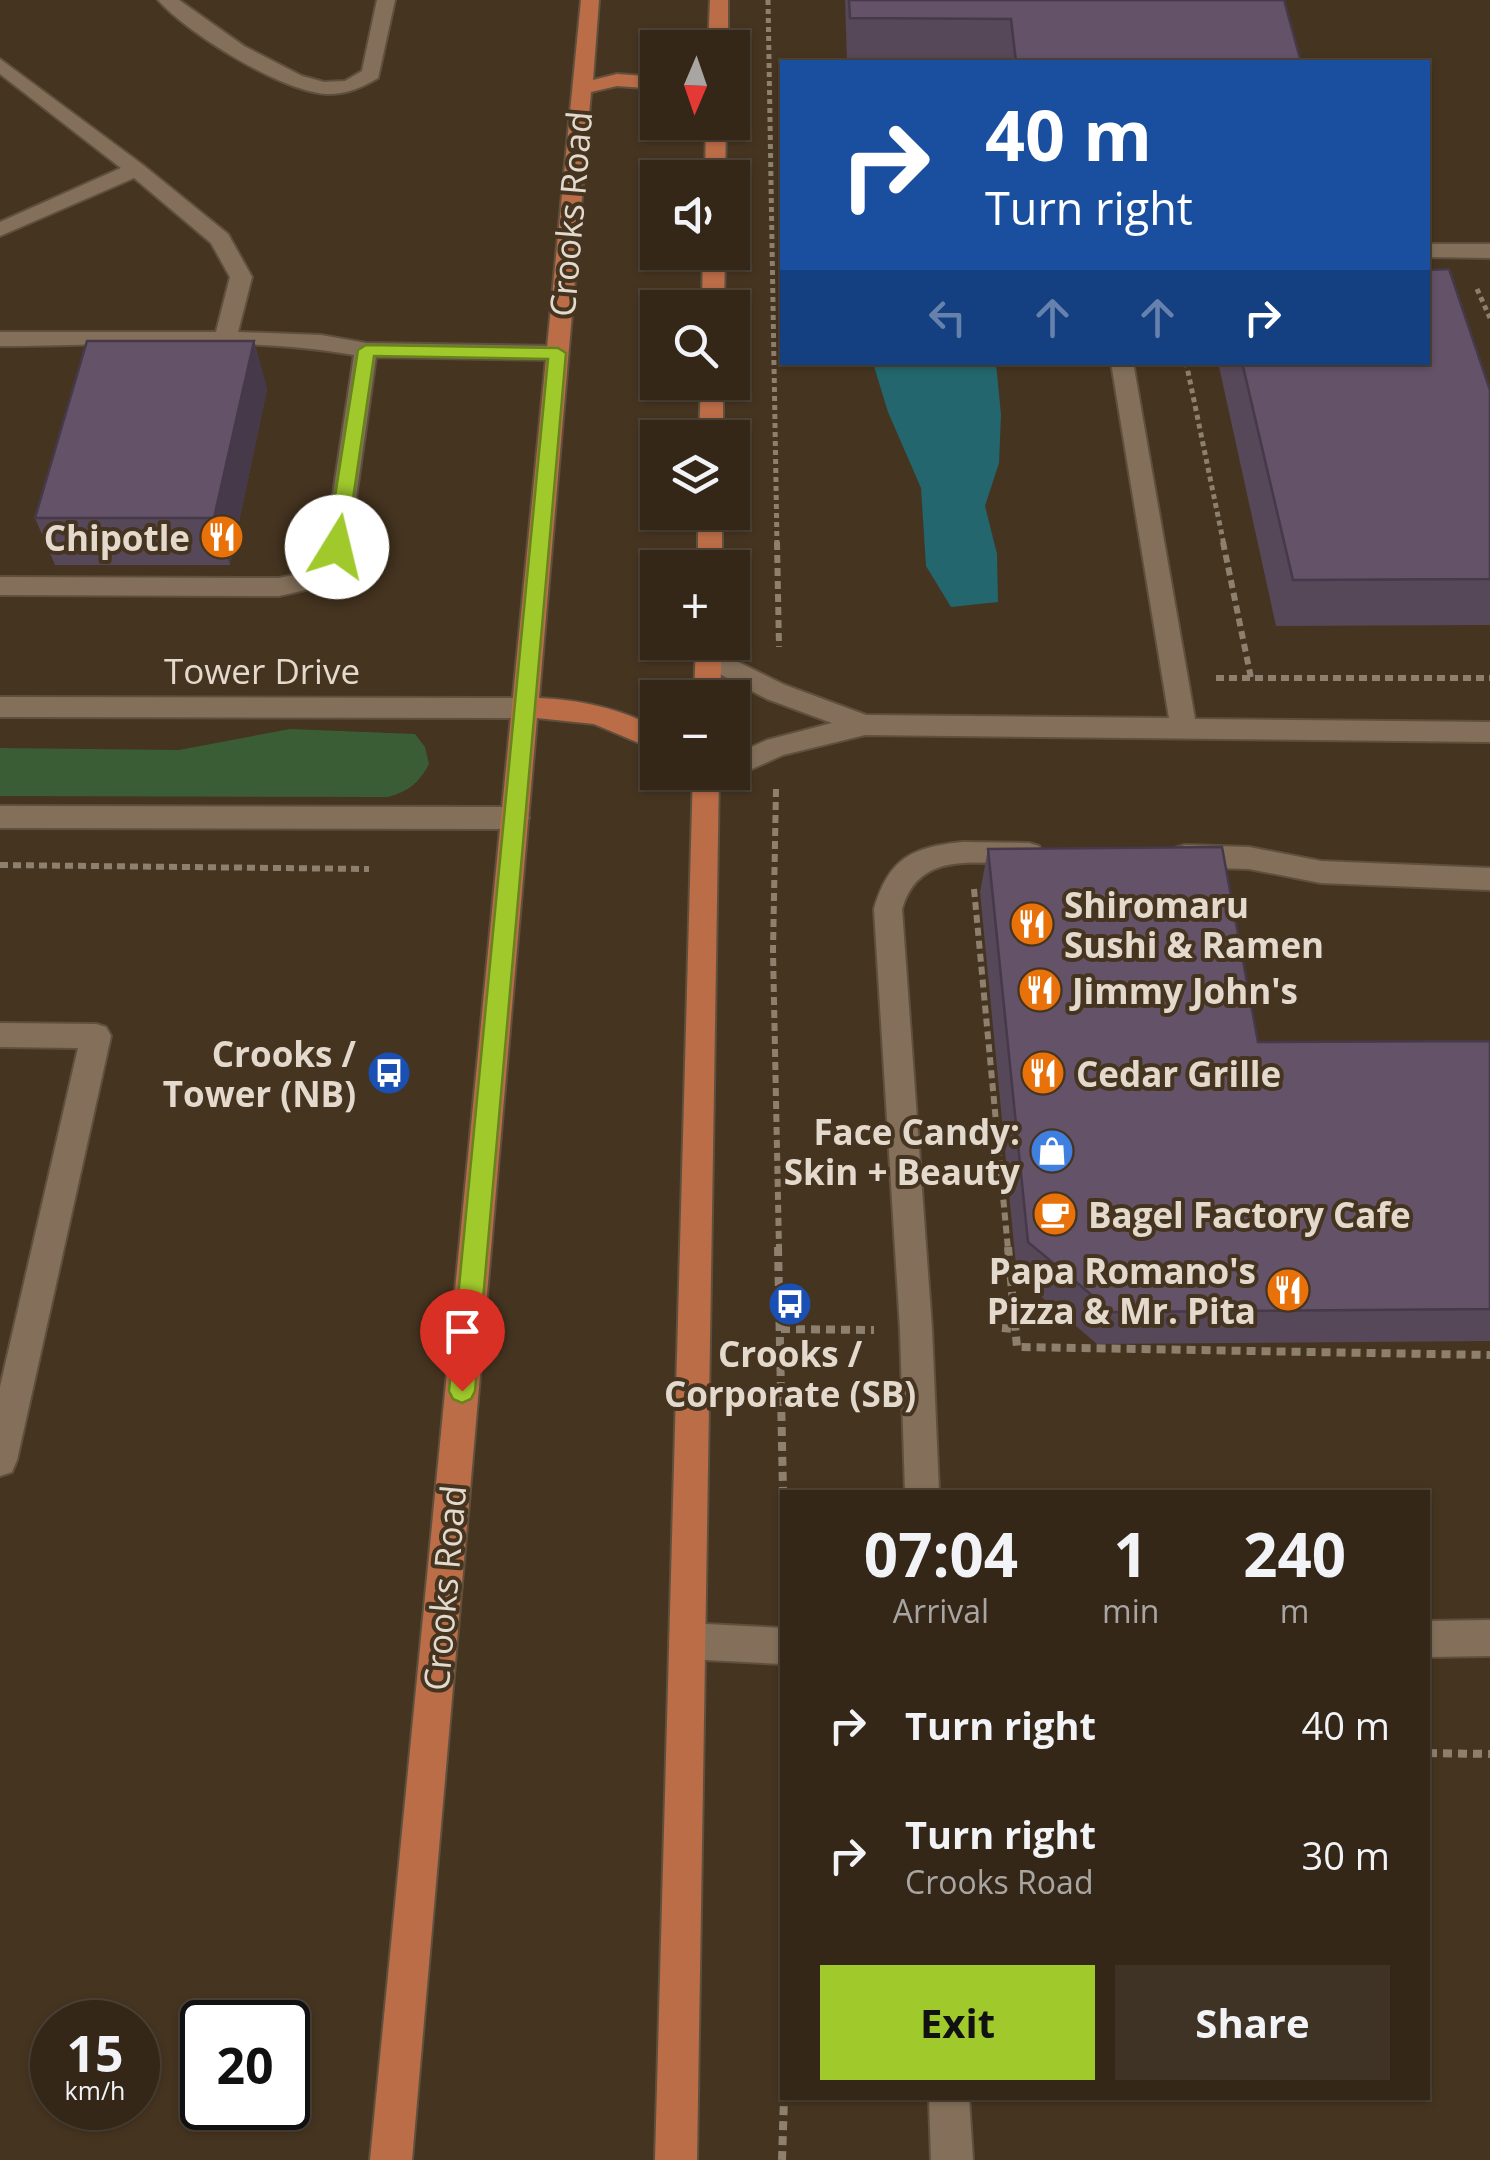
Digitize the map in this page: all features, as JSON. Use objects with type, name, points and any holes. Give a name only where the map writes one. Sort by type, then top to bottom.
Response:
[{"type":"main road","name":"Crooks Road","points":[[391,2160],[590,0]]},
{"type":"main road","points":[[719,30],[720,0]]},
{"type":"main road","points":[[582,88],[617,80],[640,81]]},
{"type":"main road","points":[[524,708],[575,708],[603,714],[640,732]]},
{"type":"main road","points":[[676,2160],[708,790]]},
{"type":"street","points":[[168,0],[286,78],[340,87],[364,82],[371,74],[386,0]]},
{"type":"street","points":[[0,65],[220,238],[241,277],[225,339]]},
{"type":"street","points":[[0,230],[136,169]]},
{"type":"street","points":[[1430,250],[1490,251]]},
{"type":"street","points":[[0,339],[225,339],[320,342],[366,350],[558,353]]},
{"type":"street","points":[[0,586],[279,587],[322,578],[337,547],[366,350]]},
{"type":"street","points":[[1123,365],[1184,730]]},
{"type":"street","points":[[725,660],[776,692],[865,725]]},
{"type":"street","name":"Tower Drive","points":[[0,707],[524,708]]},
{"type":"street","points":[[750,759],[776,747],[865,725],[1490,732]]},
{"type":"street","points":[[0,817],[515,818]]},
{"type":"street","points":[[922,1490],[890,892],[898,876],[911,864],[934,856],[1062,854]]},
{"type":"street","points":[[1154,855],[1249,858],[1321,872],[1490,880]]},
{"type":"street","points":[[0,1035],[96,1036],[0,1460]]},
{"type":"street","points":[[1430,1639],[1490,1638]]},
{"type":"street","points":[[687,1641],[780,1646]]},
{"type":"street","points":[[949,2100],[952,2160]]},
{"type":"path","points":[[768,0],[779,656]]},
{"type":"path","points":[[1462,289],[1480,289],[1490,318]]},
{"type":"path","points":[[1187,365],[1251,678]]},
{"type":"path","points":[[1205,678],[1490,678]]},
{"type":"path","points":[[776,785],[773,951],[783,1490]]},
{"type":"path","points":[[0,865],[369,869]]},
{"type":"path","points":[[974,883],[1016,1347],[1490,1355]]},
{"type":"path","points":[[1002,1328],[1013,1328]]},
{"type":"path","points":[[780,1329],[880,1330]]},
{"type":"path","points":[[1430,1754],[1490,1754]]},
{"type":"path","points":[[782,2160],[784,2100]]},
{"type":"green space","points":[[290,729],[415,734],[425,747],[429,764],[413,785],[388,797],[0,796],[0,748],[179,750]]},
{"type":"water","points":[[874,365],[996,365],[1001,415],[999,463],[985,506],[997,554],[998,602],[951,607],[926,566],[921,488],[888,412]]},
{"type":"building","points":[[849,0],[1284,0],[1300,60],[1016,60],[1011,19],[850,18]]},
{"type":"building","points":[[1449,269],[1490,390],[1490,579],[1293,580],[1243,365],[1430,365],[1430,270]]},
{"type":"building","points":[[87,341],[254,341],[214,518],[35,518]]},
{"type":"building","points":[[1222,847],[1258,1042],[1490,1041],[1490,1309],[1112,1312],[1028,1242],[988,849]]},
{"type":"place","name":"Chipotle","points":[[222,537]]},
{"type":"place","name":"Shiromaru Sushi & Ramen","points":[[1032,924]]},
{"type":"place","name":"Jimmy John's","points":[[1040,990]]},
{"type":"place","name":"Crooks / Tower (NB)","points":[[389,1073]]},
{"type":"place","name":"Cedar Grille","points":[[1043,1073]]},
{"type":"place","name":"Face Candy: Skin + Beauty","points":[[1052,1151]]},
{"type":"place","name":"Bagel Factory Cafe","points":[[1055,1214]]},
{"type":"place","name":"Papa Romano's Pizza & Mr. Pita","points":[[1288,1290]]},
{"type":"place","name":"Crooks / Corporate (SB)","points":[[790,1304]]},
{"type":"route","points":[[337,547],[366,350],[558,353],[462,1391]]}]
